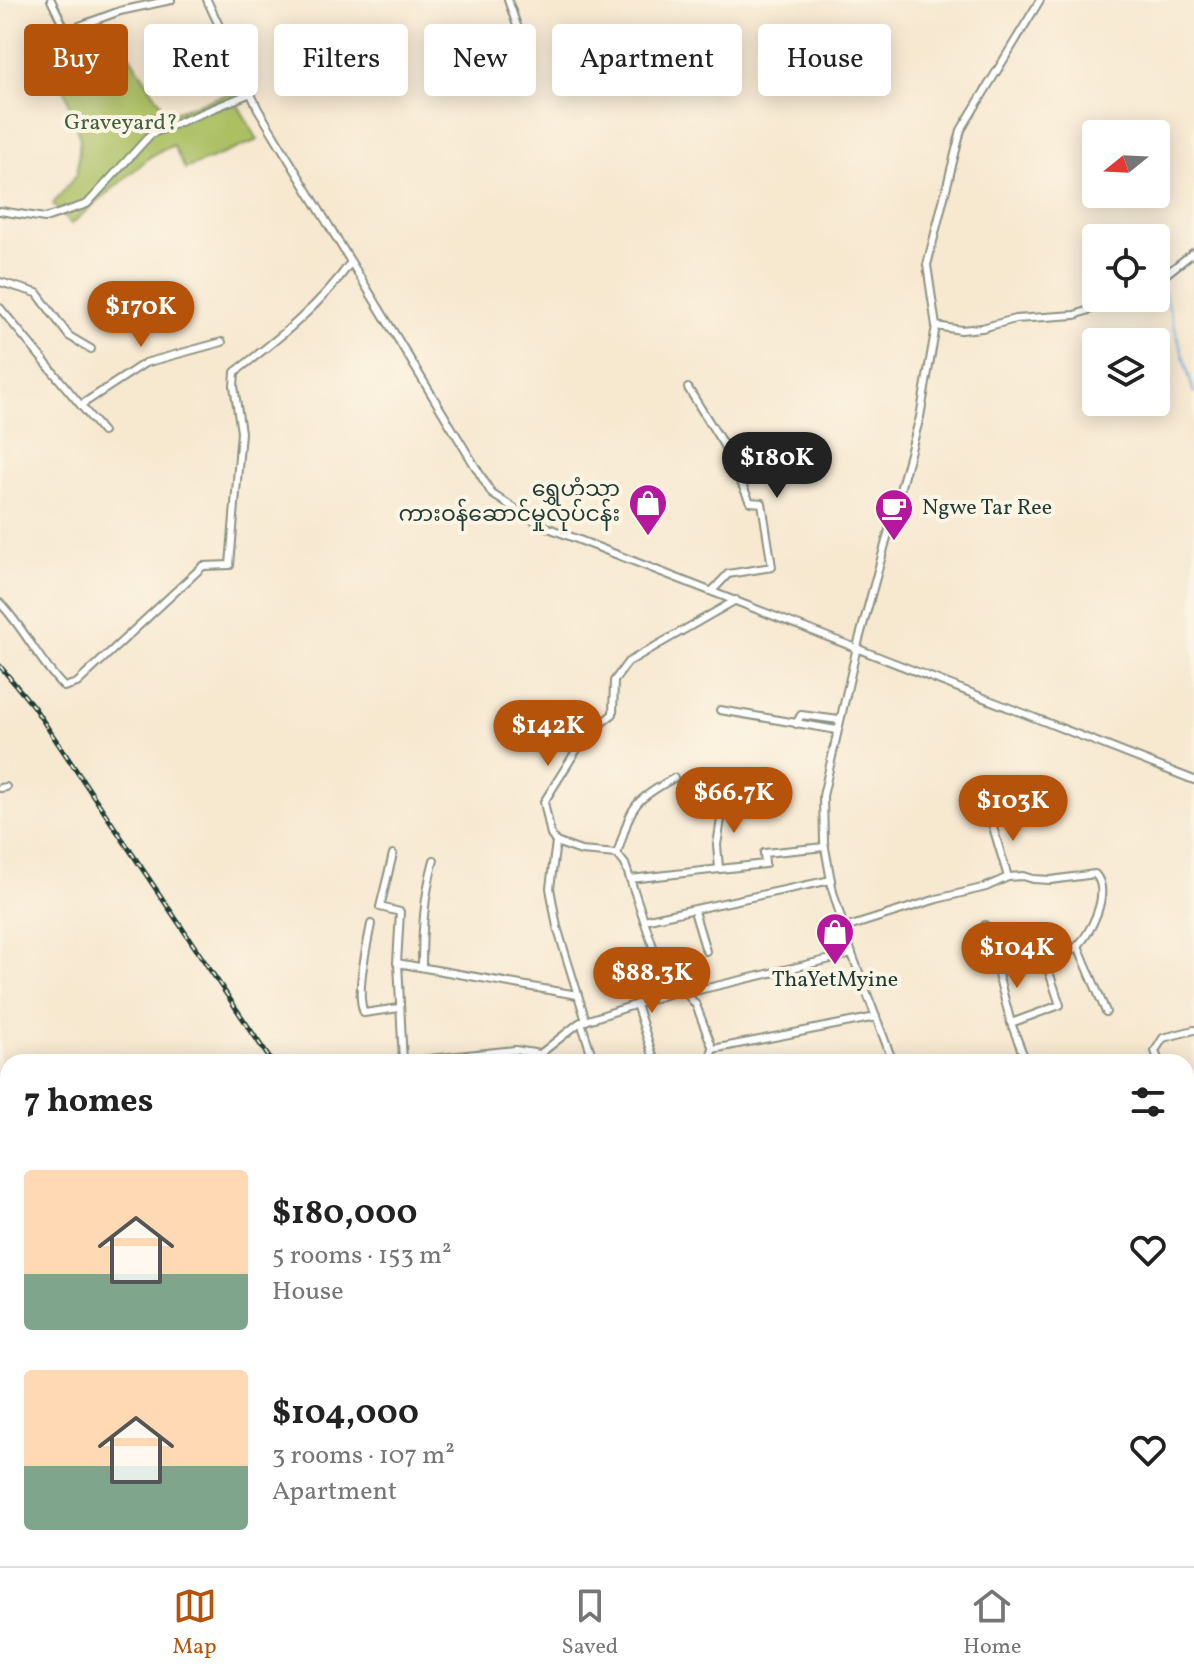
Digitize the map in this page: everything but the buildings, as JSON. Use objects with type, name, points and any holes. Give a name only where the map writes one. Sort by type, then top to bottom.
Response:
[{"type":"street","points":[[51,0],[66,31],[120,11],[171,0]]},
{"type":"street","points":[[207,0],[218,24]]},
{"type":"street","points":[[508,0],[516,24]]},
{"type":"street","points":[[890,1054],[852,954],[831,880],[825,847],[823,796],[857,647],[920,417],[936,326],[927,265],[961,130],[1040,0]]},
{"type":"street","points":[[0,211],[45,218],[87,204],[151,134],[244,96]]},
{"type":"street","points":[[253,96],[492,494],[541,525],[1194,780]]},
{"type":"street","points":[[1170,271],[1194,252]]},
{"type":"street","points":[[0,603],[64,687],[77,683],[203,566],[230,565],[241,432],[235,372],[271,344],[333,287],[351,262]]},
{"type":"street","points":[[0,282],[37,293],[69,336],[91,349]]},
{"type":"street","points":[[0,308],[103,432]]},
{"type":"street","points":[[936,326],[961,330],[1015,319],[1083,312]]},
{"type":"street","points":[[81,405],[145,363],[222,342]]},
{"type":"street","points":[[688,388],[723,444],[750,502],[762,503],[772,567],[728,574],[712,591]]},
{"type":"street","points":[[669,994],[625,864],[617,854],[581,851],[556,842],[551,835],[544,802],[586,735],[613,714],[614,681],[628,662],[736,600]]},
{"type":"street","points":[[720,710],[837,730]]},
{"type":"street","points":[[796,724],[801,715],[839,720]]},
{"type":"street","points":[[617,854],[633,807],[641,796],[674,778]]},
{"type":"street","points":[[719,868],[717,845],[724,800]]},
{"type":"street","points":[[990,817],[1008,877]]},
{"type":"street","points":[[556,842],[550,888],[557,927],[592,1054]]},
{"type":"street","points":[[630,879],[765,864],[764,853],[825,847]]},
{"type":"street","points":[[393,854],[380,907],[400,912],[398,963],[402,1054]]},
{"type":"street","points":[[422,967],[422,925],[434,860]]},
{"type":"street","points":[[845,928],[986,887],[1008,877],[1051,880],[1095,874],[1103,893],[1101,905],[1078,946],[1047,966],[1060,1005],[1011,1023]]},
{"type":"street","points":[[644,920],[831,880]]},
{"type":"street","points":[[694,911],[706,951]]},
{"type":"street","points":[[371,924],[365,956],[362,1011],[399,1008]]},
{"type":"street","points":[[985,925],[1011,1023],[1023,1054]]},
{"type":"street","points":[[1078,946],[1106,1012]]},
{"type":"street","points":[[477,1054],[515,1050],[540,1054],[583,1021],[636,1004],[852,954]]},
{"type":"street","points":[[398,963],[577,995]]},
{"type":"street","points":[[686,993],[696,1005],[713,1049],[711,1054]]},
{"type":"street","points":[[636,1004],[652,1054]]},
{"type":"street","points":[[713,1049],[876,1017]]},
{"type":"street","points":[[1156,1054],[1163,1038],[1194,1030]]},
{"type":"green space","name":"Graveyard?","points":[[128,54],[144,77],[144,96],[156,96],[168,114],[222,96],[233,96],[258,140],[185,169],[173,145],[151,156],[71,224],[53,204],[77,174],[80,139],[67,96],[128,96]]},
{"type":"waterway","points":[[1170,311],[1194,393]]},
{"type":"railway","points":[[0,666],[33,706],[267,1054]]},
{"type":"place","name":"ရွှေဟံသာ ကားဝန်ဆောင်မှုလုပ်ငန်း","points":[[648,537]]},
{"type":"place","name":"Ngwe Tar Ree","points":[[894,542]]},
{"type":"place","name":"ThaYetMyine","points":[[835,966]]}]
